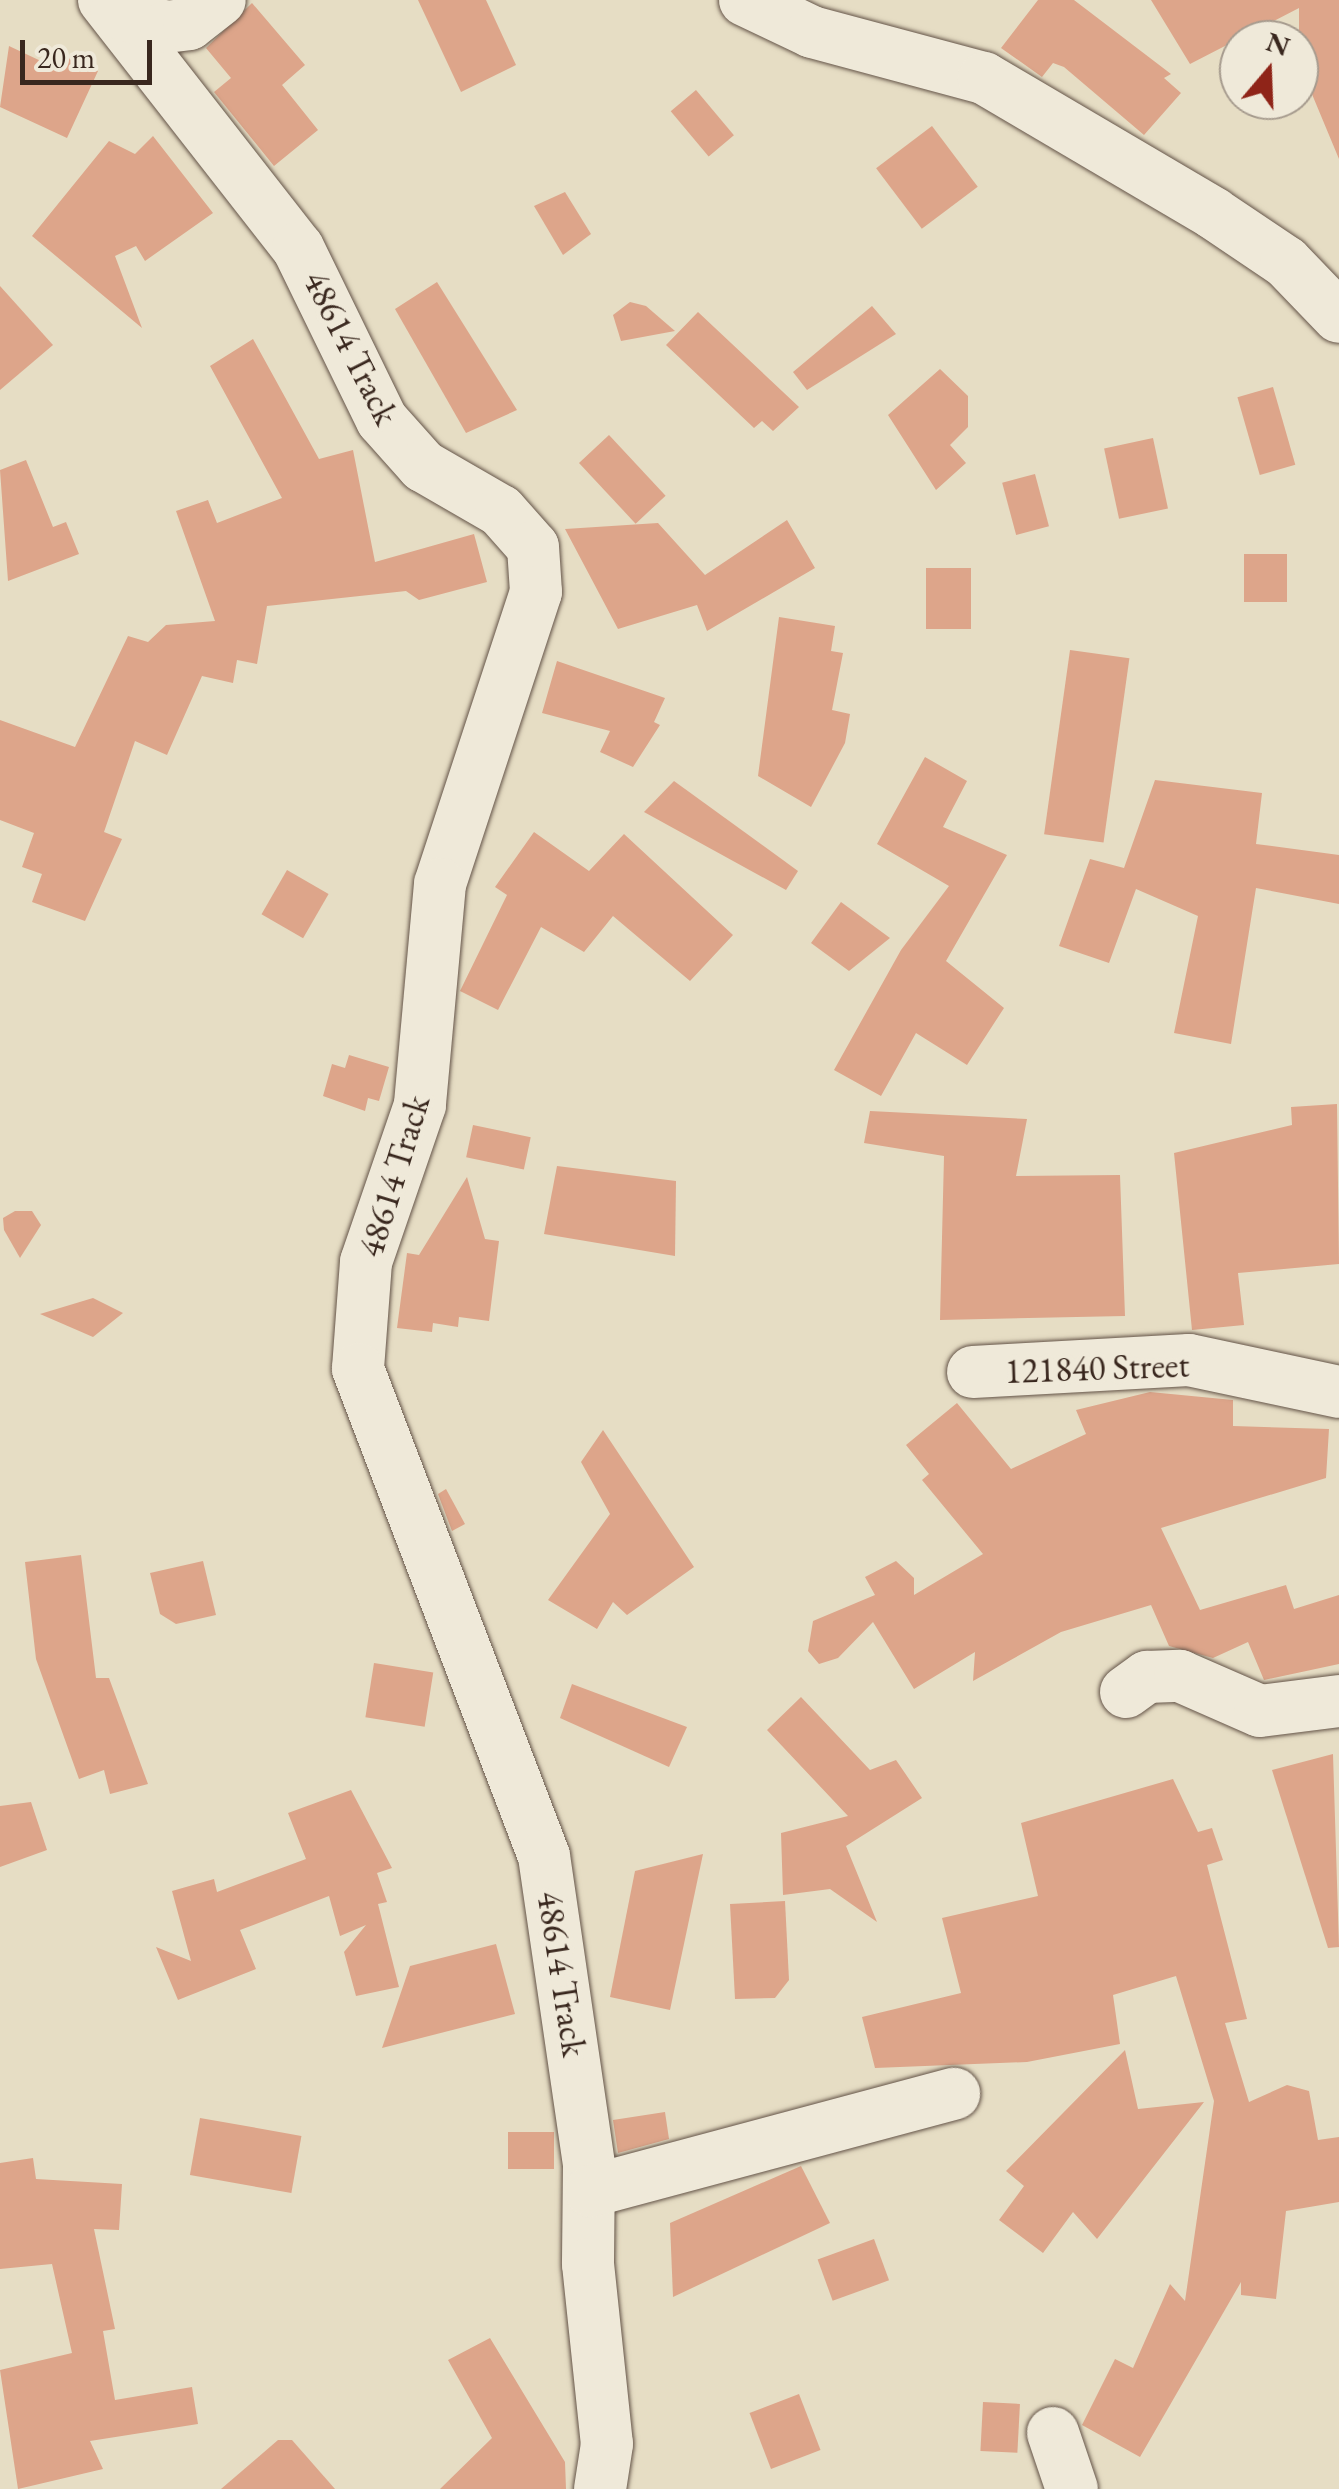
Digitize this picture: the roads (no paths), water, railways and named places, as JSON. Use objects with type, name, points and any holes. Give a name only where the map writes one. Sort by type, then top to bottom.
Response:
[{"type":"street","points":[[110,6],[166,27],[189,24],[220,0]]},
{"type":"street","points":[[745,0],[812,32],[984,78],[1286,262],[1339,317]]},
{"type":"street","name":"48614 Track","points":[[110,6],[306,260],[390,429],[423,466],[501,511],[534,547],[536,592],[440,884],[420,1105],[366,1262],[358,1368],[535,1821],[591,2191],[588,2264],[607,2444],[600,2489]]},
{"type":"street","name":"121840 Street","points":[[973,1372],[1189,1360],[1339,1392]]},
{"type":"street","points":[[1126,1692],[1147,1677],[1180,1676],[1260,1711],[1339,1701]]},
{"type":"street","points":[[591,2191],[954,2094]]},
{"type":"street","points":[[1053,2433],[1072,2489]]}]
